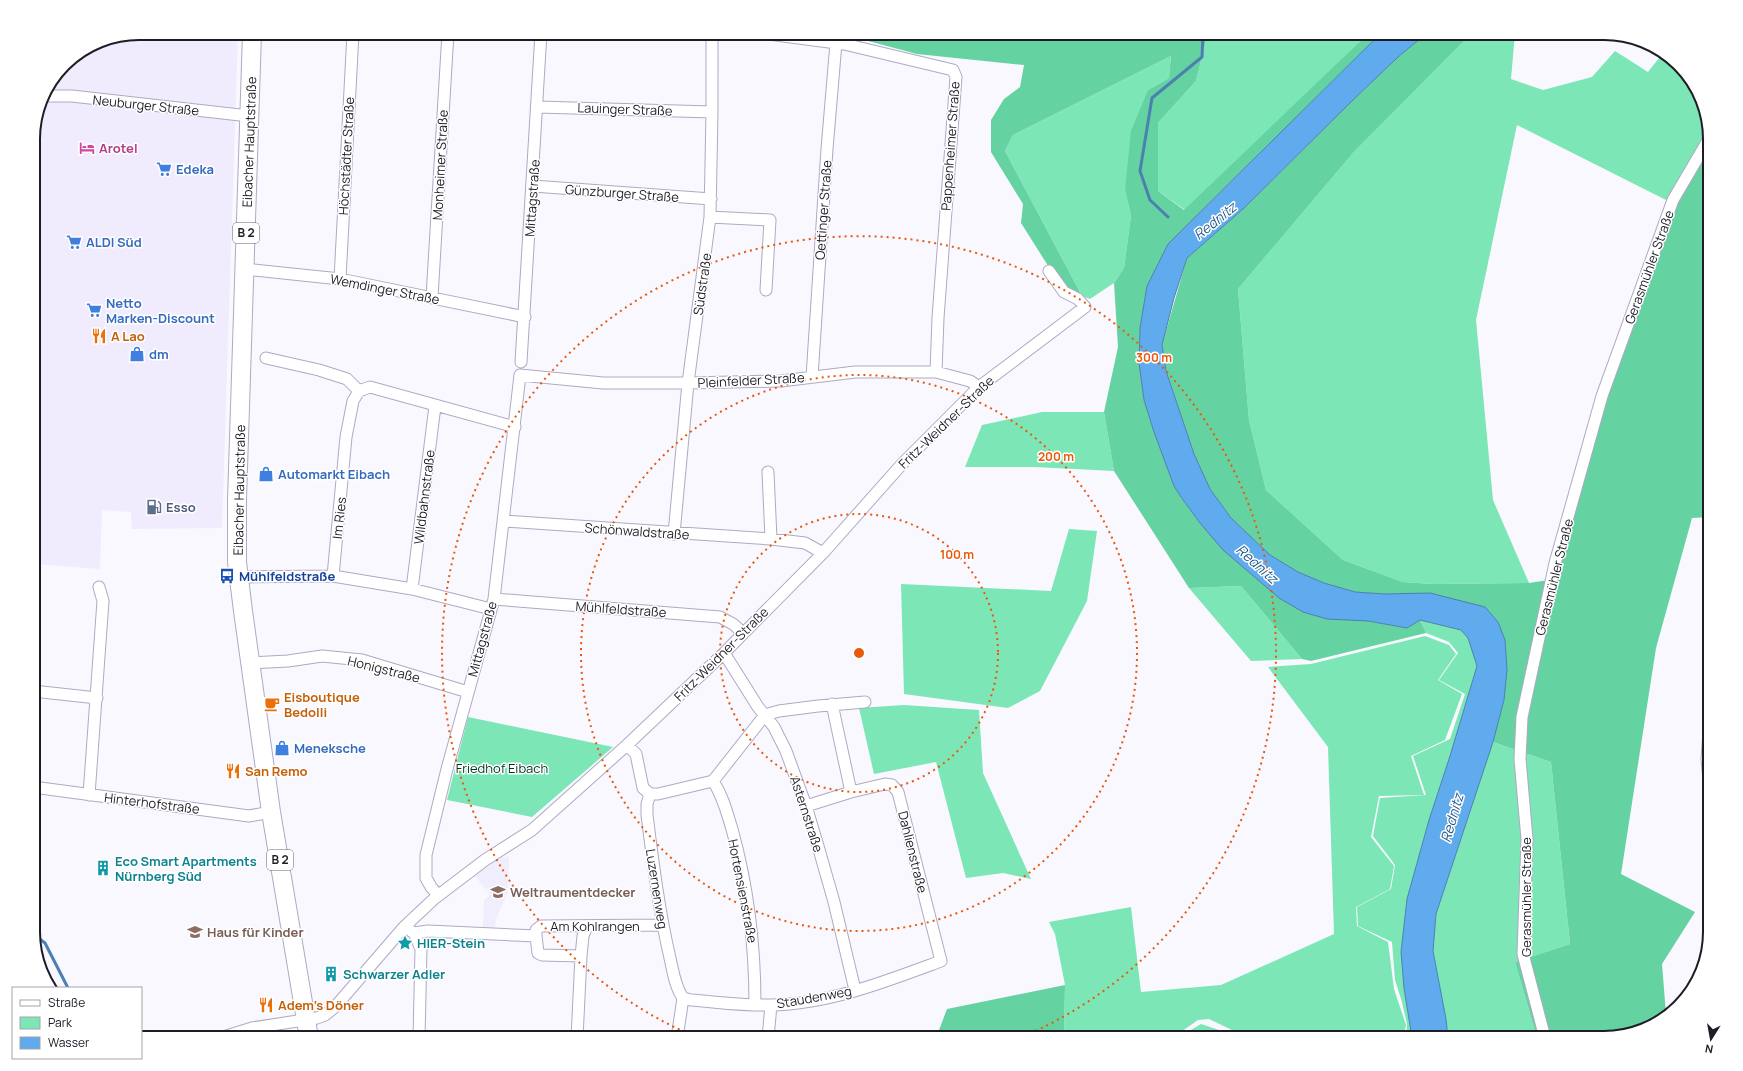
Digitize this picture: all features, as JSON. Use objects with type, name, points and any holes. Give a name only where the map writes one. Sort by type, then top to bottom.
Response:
[{"type":"main road","name":"Eibacher Hauptstraße","points":[[252,40],[236,541],[250,663],[271,812],[308,1031]]},
{"type":"street","name":"Höchstädter Straße","points":[[340,279],[352,40]]},
{"type":"street","name":"Monheimer Straße","points":[[432,297],[448,40]]},
{"type":"street","name":"Mittagstraße","points":[[521,362],[542,40]]},
{"type":"street","name":"Südstraße","points":[[674,534],[688,383],[710,217],[712,40]]},
{"type":"street","name":"Pappenheimer Straße","points":[[813,40],[836,43],[948,68],[953,70],[956,77],[945,219],[936,372]]},
{"type":"street","name":"Oettinger Straße","points":[[812,377],[827,149],[836,43]]},
{"type":"street","name":"Neuburger Straße","points":[[50,96],[72,96],[249,116]]},
{"type":"street","name":"Lauinger Straße","points":[[538,106],[712,112]]},
{"type":"street","name":"Gerasmühler Straße","points":[[1543,1031],[1523,954],[1527,839],[1520,759],[1522,717],[1555,563],[1602,396],[1673,200],[1703,149]]},
{"type":"street","name":"Günzburger Straße","points":[[533,186],[711,200]]},
{"type":"street","points":[[710,217],[770,220],[766,290]]},
{"type":"street","name":"Wemdinger Straße","points":[[245,269],[340,279],[525,317]]},
{"type":"street","name":"Fritz-Weidner-Straße","points":[[242,1031],[252,1028],[317,1018],[328,1013],[409,930],[438,895],[486,860],[532,830],[627,745],[724,653],[823,552],[902,464],[978,387],[1085,307],[1078,298],[1064,292],[1049,271]]},
{"type":"street","points":[[266,358],[319,370],[347,380],[359,391],[370,387],[515,427]]},
{"type":"street","name":"Pleinfelder Straße","points":[[520,375],[603,383],[688,383],[781,381],[855,372],[936,372],[970,380],[978,387]]},
{"type":"street","name":"Mittagstraße","points":[[438,895],[426,878],[426,855],[447,769],[492,604],[504,521],[520,375]]},
{"type":"street","name":"Im Ries","points":[[333,576],[346,437],[353,401],[359,391]]},
{"type":"street","name":"Wildbahnstraße","points":[[412,589],[436,406]]},
{"type":"street","points":[[768,472],[771,540]]},
{"type":"street","name":"Schönwaldstraße","points":[[504,521],[805,543],[823,552]]},
{"type":"street","name":"Mühlfeldstraße","points":[[239,577],[333,576],[492,604],[720,617],[733,624],[742,633]]},
{"type":"street","points":[[89,795],[103,601],[99,586]]},
{"type":"street","name":"Asternstraße","points":[[724,653],[758,707],[774,726],[786,751],[806,806],[834,902],[855,990]]},
{"type":"street","name":"Honigstraße","points":[[250,663],[288,661],[322,656],[362,660],[468,692]]},
{"type":"street","points":[[40,692],[97,698]]},
{"type":"street","points":[[627,745],[636,754],[643,788],[650,794],[658,794],[713,781],[765,715],[779,711],[832,704],[865,702]]},
{"type":"street","points":[[832,704],[851,792]]},
{"type":"street","name":"Hortensienstraße","points":[[713,781],[719,790],[725,805],[738,850],[747,893],[754,942],[755,1004]]},
{"type":"street","name":"Dahlienstraße","points":[[806,806],[851,792],[885,784],[892,785],[898,792],[941,961]]},
{"type":"street","name":"Hinterhofstraße","points":[[40,788],[249,816],[271,812]]},
{"type":"street","name":"Luzernenweg","points":[[650,794],[647,804],[647,815],[662,925],[676,983],[683,998]]},
{"type":"street","name":"Am Kohlrangen","points":[[581,956],[538,954],[536,950],[536,930],[541,926],[662,925]]},
{"type":"street","points":[[577,1031],[582,936],[587,926]]},
{"type":"street","points":[[409,930],[421,950],[419,1031]]},
{"type":"street","name":"Am Kohlrangen","points":[[409,930],[536,936]]},
{"type":"street","name":"Staudenweg","points":[[683,998],[691,1000],[771,1005],[827,997],[885,982],[941,961]]},
{"type":"street","points":[[678,1031],[683,998]]},
{"type":"street","points":[[769,1031],[771,1005]]},
{"type":"shaded area","points":[[139,40],[238,40],[222,528],[132,529],[131,512],[102,510],[100,569],[40,565],[40,133],[43,113],[53,90],[69,69],[79,60],[95,50],[113,43]]},
{"type":"shaded area","name":"Weltraumentdecker","points":[[509,856],[508,892],[496,919],[495,929],[483,928],[484,900],[490,895],[475,876],[497,859]]},
{"type":"green space","points":[[864,40],[1206,40],[1196,81],[1158,123],[1158,191],[1184,210],[1362,40],[1374,40],[1168,244],[1147,286],[1140,328],[1139,363],[1144,400],[1174,486],[1200,523],[1368,621],[1407,628],[1420,620],[1426,633],[1311,661],[1302,659],[1241,586],[1189,588],[1114,471],[1104,412],[1118,347],[1114,283],[1124,268],[1131,216],[1125,190],[1131,131],[1148,90],[1169,78],[1171,56],[1013,135],[1005,151],[1082,296],[1059,283],[1021,223],[1023,204],[991,152],[991,120],[1004,99],[1020,87],[1024,65],[917,54]]},
{"type":"green space","points":[[1206,40],[1362,40],[1185,210],[1158,191],[1158,123],[1196,81]]},
{"type":"green space","points":[[1419,40],[1465,40],[1353,153],[1238,289],[1249,420],[1266,490],[1343,560],[1403,582],[1432,584],[1529,583],[1555,579],[1606,392],[1668,201],[1703,140],[1703,517],[1692,518],[1656,648],[1621,874],[1695,912],[1662,964],[1666,1010],[1653,1018],[1630,1028],[1604,1031],[1535,1031],[1515,962],[1570,944],[1551,762],[1493,742],[1504,700],[1505,640],[1385,594],[1355,592],[1324,583],[1298,572],[1270,555],[1231,518],[1210,489],[1194,454],[1166,371],[1162,345],[1187,258],[1243,209],[1398,57]]},
{"type":"green space","points":[[1465,40],[1514,40],[1511,79],[1543,90],[1592,77],[1615,51],[1648,72],[1660,57],[1683,79],[1693,95],[1698,107],[1703,140],[1668,201],[1517,125],[1476,320],[1493,500],[1529,583],[1432,584],[1403,582],[1343,560],[1266,490],[1249,420],[1238,289],[1353,153]]},
{"type":"green space","points":[[1171,56],[1169,78],[1148,90],[1125,190],[1131,216],[1124,268],[1114,283],[1090,299],[1082,296],[1005,151],[1013,135]]},
{"type":"green space","points":[[1042,412],[1104,412],[1114,471],[1035,467],[965,467],[982,425]]},
{"type":"green space","points":[[1069,529],[1097,531],[1087,601],[1040,691],[1008,708],[904,694],[901,584],[1051,591]]},
{"type":"green space","points":[[1241,586],[1302,659],[1251,661],[1189,588]]},
{"type":"green space","points":[[1420,620],[1461,630],[1468,638],[1477,666],[1429,820],[1407,899],[1401,952],[1404,988],[1411,1031],[1406,1031],[1407,1024],[1395,980],[1392,942],[1358,926],[1357,907],[1391,889],[1395,865],[1373,836],[1380,798],[1426,795],[1413,756],[1450,739],[1465,694],[1439,680],[1458,653],[1449,642],[1426,633]]},
{"type":"green space","points":[[1425,636],[1449,645],[1456,654],[1438,680],[1462,694],[1445,740],[1411,756],[1424,795],[1379,796],[1371,837],[1394,866],[1390,889],[1356,907],[1357,926],[1388,942],[1394,989],[1406,1025],[1405,1031],[1232,1031],[1209,1019],[1198,1020],[1182,1031],[1064,1031],[1065,985],[1055,934],[1049,922],[1131,907],[1141,992],[1221,985],[1334,934],[1328,747],[1268,667],[1311,664]]},
{"type":"green space","points":[[904,705],[979,710],[983,773],[1031,879],[1003,873],[966,878],[936,762],[874,774],[859,708]]},
{"type":"green space","name":"Friedhof Eibach","points":[[468,717],[613,747],[532,817],[447,800]]},
{"type":"green space","points":[[1493,742],[1551,762],[1570,944],[1515,962],[1535,1031],[1447,1031],[1433,951],[1436,914]]},
{"type":"green space","points":[[1065,985],[1064,1031],[939,1031],[947,1009]]},
{"type":"green space","points":[[1201,1024],[1222,1031],[1189,1031]]},
{"type":"water","name":"Rednitz","points":[[1374,40],[1419,40],[1398,57],[1352,101],[1243,209],[1187,258],[1174,298],[1162,345],[1166,371],[1194,454],[1210,489],[1231,518],[1270,555],[1298,572],[1324,583],[1355,592],[1385,594],[1430,593],[1485,607],[1498,622],[1505,640],[1507,670],[1504,700],[1493,742],[1436,914],[1433,951],[1447,1031],[1411,1031],[1404,988],[1401,952],[1407,899],[1429,820],[1477,666],[1468,638],[1461,630],[1420,620],[1407,628],[1368,621],[1327,619],[1303,612],[1279,598],[1223,550],[1200,523],[1174,486],[1144,400],[1139,363],[1140,328],[1147,286],[1168,244]]},
{"type":"waterway","points":[[1168,217],[1150,200],[1140,171],[1152,98],[1202,57],[1203,40]]},
{"type":"waterway","points":[[40,939],[45,943],[67,987]]},
{"type":"place","name":"Arotel","points":[[87,148]]},
{"type":"place","name":"Edeka","points":[[164,169]]},
{"type":"place","name":"ALDI Süd","points":[[74,242]]},
{"type":"place","name":"Netto Marken-Discount","points":[[94,310]]},
{"type":"place","name":"A Lao","points":[[99,336]]},
{"type":"place","name":"dm","points":[[137,354]]},
{"type":"place","name":"Automarkt Eibach","points":[[266,474]]},
{"type":"place","name":"Esso","points":[[154,507]]},
{"type":"place","name":"Mühlfeldstraße","points":[[227,576]]},
{"type":"place","name":"Eisboutique Bedolli","points":[[272,704]]},
{"type":"place","name":"Meneksche","points":[[282,748]]},
{"type":"place","name":"San Remo","points":[[233,771]]},
{"type":"place","name":"Eco Smart Apartments Nürnberg Süd","points":[[103,868]]},
{"type":"place","name":"Weltraumentdecker","points":[[498,892]]},
{"type":"place","name":"Haus für Kinder","points":[[195,932]]},
{"type":"place","name":"HIER-Stein","points":[[405,943]]},
{"type":"place","name":"Schwarzer Adler","points":[[331,974]]},
{"type":"place","name":"Adem's Döner","points":[[266,1005]]}]
